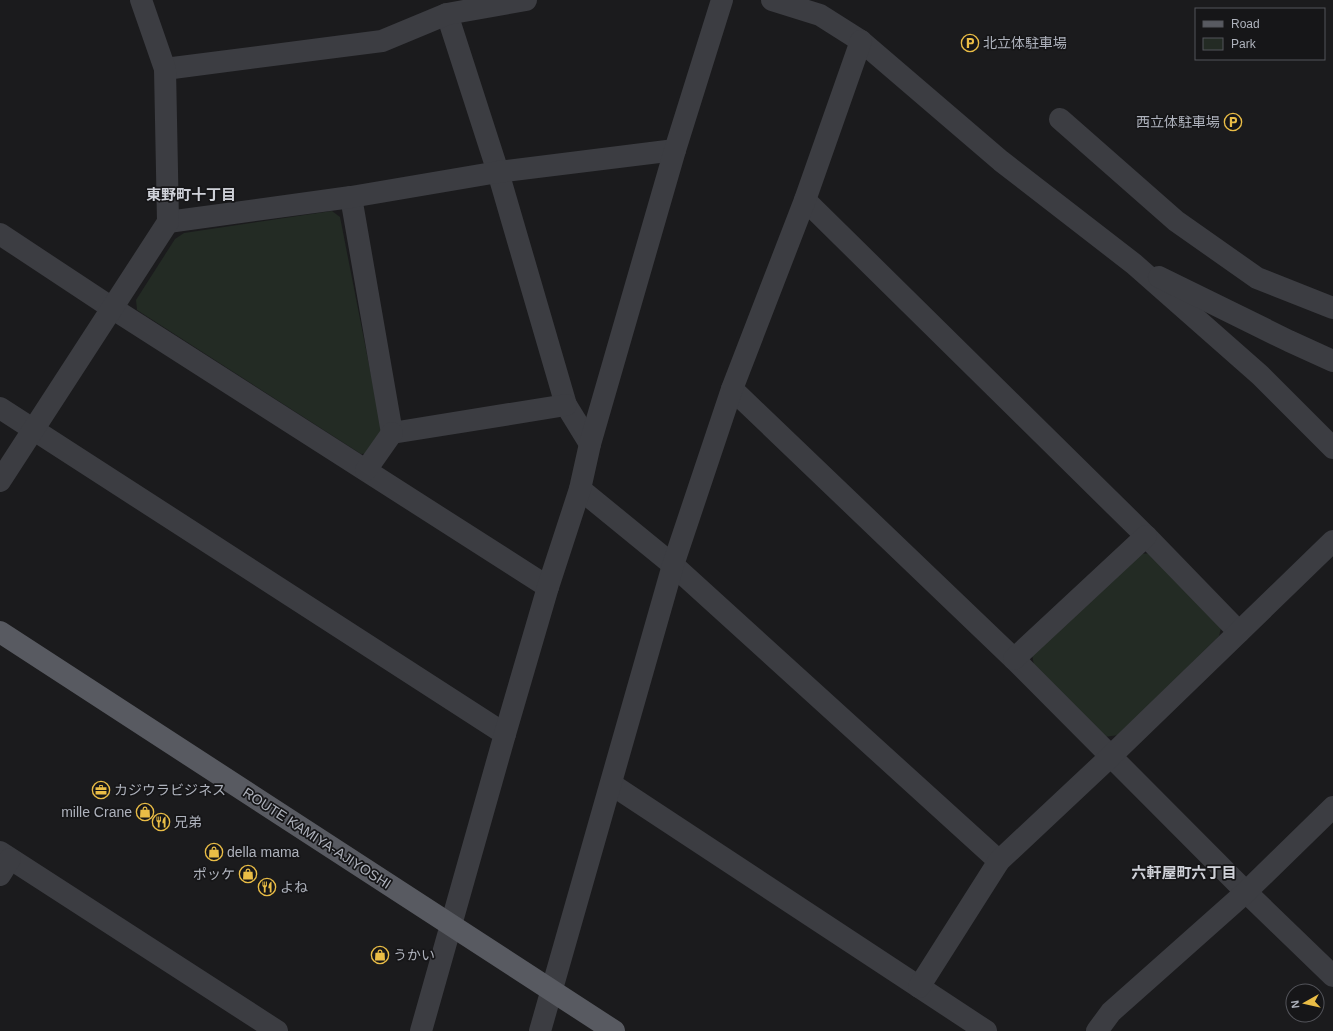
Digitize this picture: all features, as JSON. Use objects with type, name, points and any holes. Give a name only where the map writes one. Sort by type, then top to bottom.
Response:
[{"type":"main road","name":"ROUTE KAMIYA-AJIYOSHI","points":[[0,632],[614,1031]]},
{"type":"street","points":[[0,481],[168,222],[165,69],[141,0]]},
{"type":"street","points":[[165,69],[382,41],[439,10],[526,0]]},
{"type":"street","points":[[421,1031],[548,587],[580,489],[590,444],[675,150],[722,0]]},
{"type":"street","points":[[772,0],[820,15],[860,41],[1001,161],[1134,264],[1260,375],[1333,448]]},
{"type":"street","points":[[439,10],[498,172],[566,405],[590,444]]},
{"type":"street","points":[[540,1031],[674,565],[732,389],[805,200],[860,41]]},
{"type":"street","points":[[1060,119],[1176,221],[1257,278],[1333,308]]},
{"type":"street","points":[[168,222],[351,197],[498,172],[675,150]]},
{"type":"street","points":[[351,197],[392,433],[366,470]]},
{"type":"street","points":[[805,200],[1146,536],[1239,632]]},
{"type":"street","points":[[0,234],[112,308],[548,587]]},
{"type":"street","points":[[1134,264],[1289,341],[1333,360]]},
{"type":"street","points":[[732,389],[1014,659],[1246,892],[1333,976]]},
{"type":"street","points":[[392,433],[566,405]]},
{"type":"street","points":[[0,408],[505,734]]},
{"type":"street","points":[[580,489],[674,565],[999,861]]},
{"type":"street","points":[[1014,659],[1146,536]]},
{"type":"street","points":[[919,987],[999,861],[1111,756],[1333,541]]},
{"type":"street","points":[[611,784],[986,1031]]},
{"type":"street","points":[[1097,1031],[1111,1012],[1246,892],[1333,807]]},
{"type":"street","points":[[3,862],[277,1031]]},
{"type":"green space","points":[[332,211],[340,217],[383,436],[371,453],[361,454],[137,310],[136,300],[175,239],[184,233]]},
{"type":"green space","points":[[1153,553],[1222,624],[1219,636],[1119,735],[1104,737],[1034,666],[1032,654],[1139,554]]},
{"type":"place","name":"北立体駐車場","points":[[970,43]]},
{"type":"place","name":"西立体駐車場","points":[[1233,122]]},
{"type":"place","name":"カジウラビジネス","points":[[101,790]]},
{"type":"place","name":"mille Crane","points":[[145,812]]},
{"type":"place","name":"兄弟","points":[[161,822]]},
{"type":"place","name":"della mama","points":[[214,852]]},
{"type":"place","name":"ポッケ","points":[[248,874]]},
{"type":"place","name":"よね","points":[[267,887]]},
{"type":"place","name":"うかい","points":[[380,955]]},
{"type":"district","name":"東野町十丁目","points":[[191,195]]},
{"type":"district","name":"六軒屋町六丁目","points":[[1184,873]]}]
